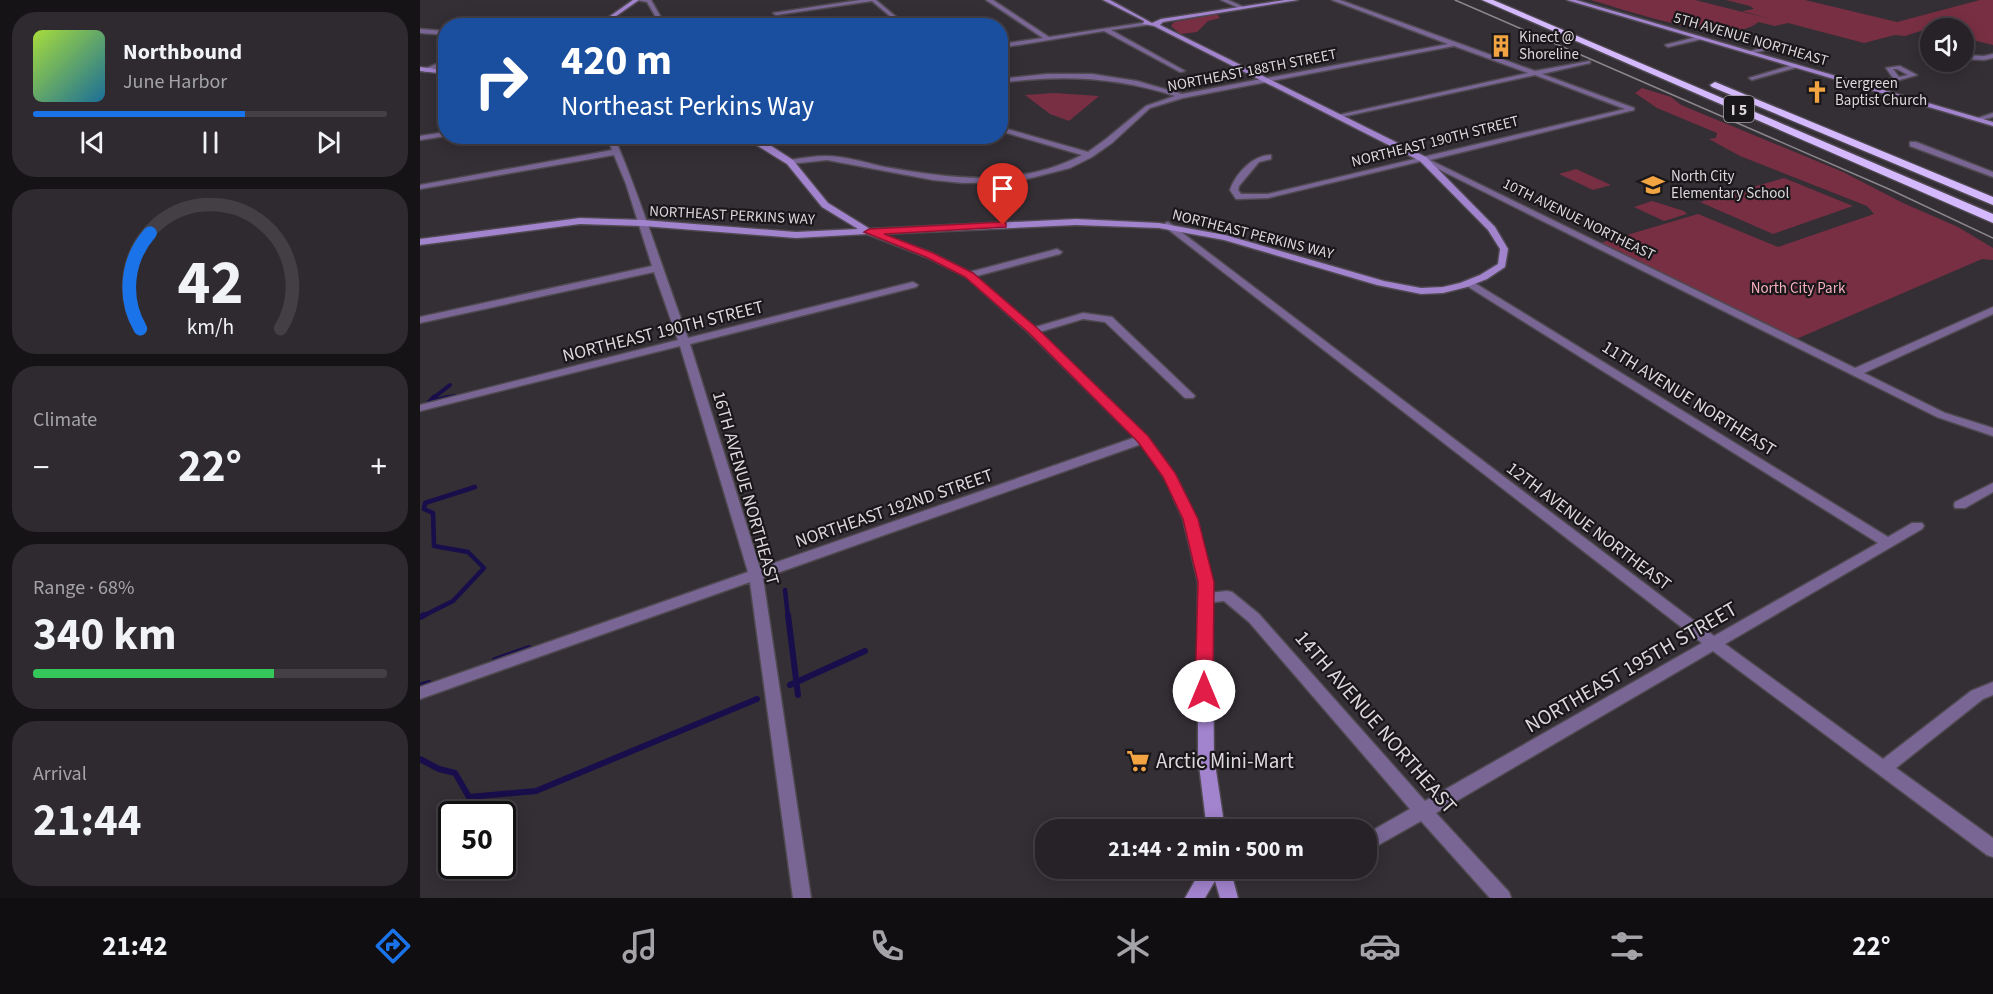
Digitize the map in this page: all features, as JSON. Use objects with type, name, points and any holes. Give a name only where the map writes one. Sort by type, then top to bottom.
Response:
[{"type":"highway","name":"I 5","points":[[1486,0],[1993,219]]},
{"type":"highway","points":[[1510,0],[1647,57]]},
{"type":"highway","name":"I 5","points":[[1702,80],[1993,201]]},
{"type":"main road","points":[[610,18],[638,0]]},
{"type":"main road","points":[[1106,0],[1146,22],[1154,24],[1161,21]]},
{"type":"main road","points":[[1146,22],[1295,0]]},
{"type":"main road","name":"5TH AVENUE NORTHEAST","points":[[1570,0],[1993,124]]},
{"type":"main road","name":"10TH AVENUE NORTHEAST","points":[[1154,24],[1423,159]]},
{"type":"main road","points":[[423,70],[438,71]]},
{"type":"main road","points":[[762,144],[790,162],[825,205],[841,216],[869,232],[929,255],[969,275],[1033,331],[1143,439],[1170,476],[1190,519],[1206,582],[1206,757],[1214,819]]},
{"type":"main road","name":"NORTHEAST PERKINS WAY","points":[[420,242],[580,221],[811,234],[1076,222],[1168,225],[1249,244],[1362,277],[1420,291],[1447,289],[1485,278],[1502,265],[1504,249],[1492,228],[1423,159]]},
{"type":"main road","points":[[811,234],[836,225],[841,216]]},
{"type":"main road","points":[[1194,898],[1206,879]]},
{"type":"main road","points":[[1224,879],[1229,898]]},
{"type":"street","points":[[638,0],[649,1],[659,18]]},
{"type":"street","points":[[776,13],[872,0],[895,18]]},
{"type":"street","points":[[989,0],[1049,39]]},
{"type":"street","points":[[1224,0],[1243,8]]},
{"type":"street","points":[[1338,1],[1537,74]]},
{"type":"street","points":[[1008,45],[1146,22]]},
{"type":"street","points":[[1106,30],[1182,71]]},
{"type":"street","points":[[420,31],[438,32]]},
{"type":"street","points":[[1668,45],[1700,38]]},
{"type":"street","name":"NORTHEAST 188TH STREET","points":[[790,162],[827,158],[933,178],[984,182],[1051,172],[1089,155],[1148,107],[1182,96],[1455,44]]},
{"type":"street","points":[[1749,52],[1784,44]]},
{"type":"street","points":[[1974,58],[1993,56]]},
{"type":"street","points":[[1337,116],[1588,62]]},
{"type":"street","points":[[423,70],[438,65]]},
{"type":"street","points":[[1752,78],[1796,66]]},
{"type":"street","points":[[1008,80],[1040,75],[1086,74],[1132,81],[1182,96]]},
{"type":"street","name":"NORTHEAST 190TH STREET","points":[[1268,157],[1256,160],[1235,186],[1236,194],[1244,198],[1268,196],[1632,109],[1537,74]]},
{"type":"street","points":[[1868,87],[1897,79]]},
{"type":"street","points":[[1978,119],[1993,115]]},
{"type":"street","points":[[1008,131],[1089,155]]},
{"type":"street","points":[[420,138],[438,135]]},
{"type":"street","name":"16TH AVENUE NORTHEAST","points":[[613,144],[684,342],[756,576],[802,898]]},
{"type":"street","points":[[1913,144],[1993,175]]},
{"type":"street","points":[[420,187],[616,152]]},
{"type":"street","name":"10TH AVENUE NORTHEAST","points":[[1423,159],[1941,415],[1993,432]]},
{"type":"street","name":"12TH AVENUE NORTHEAST","points":[[1168,225],[1714,644],[1993,849]]},
{"type":"street","points":[[969,275],[1057,252]]},
{"type":"street","points":[[420,320],[657,268]]},
{"type":"street","name":"11TH AVENUE NORTHEAST","points":[[1470,284],[1888,543]]},
{"type":"street","name":"NORTHEAST 190TH STREET","points":[[420,408],[913,285]]},
{"type":"street","points":[[1856,372],[1993,310]]},
{"type":"street","points":[[1033,331],[1083,316],[1108,319],[1189,396]]},
{"type":"street","name":"NORTHEAST 192ND STREET","points":[[420,693],[1143,439]]},
{"type":"street","points":[[1960,505],[1993,487]]},
{"type":"street","name":"NORTHEAST 195TH STREET","points":[[1377,838],[1917,526]]},
{"type":"street","name":"14TH AVENUE NORTHEAST","points":[[1205,598],[1227,596],[1254,618],[1502,898]]},
{"type":"street","points":[[1884,768],[1977,695],[1993,688]]},
{"type":"green space","points":[[1591,0],[1695,0],[1771,19],[1742,11],[1754,9],[1726,0],[1805,0],[1897,22],[1980,0],[1993,0],[1993,45],[1974,40],[1974,18],[1920,18],[1920,31],[1864,43],[1788,23],[1775,26],[1758,22],[1745,29],[1725,31],[1702,29],[1651,18]]},
{"type":"green space","points":[[1217,14],[1220,18],[1208,21],[1197,32],[1180,34],[1171,26],[1174,22]]},
{"type":"green space","name":"North City Park","points":[[1642,88],[1671,97],[1681,105],[1843,172],[1903,203],[1958,227],[1993,248],[1993,260],[1982,259],[1794,340],[1600,243],[1698,214],[1778,247],[1874,214],[1867,206],[1740,156],[1709,139],[1716,138],[1717,133],[1657,108],[1635,93]]},
{"type":"green space","points":[[1054,93],[1099,96],[1069,121],[1050,114],[1025,95]]},
{"type":"green space","points":[[1576,169],[1611,185],[1593,190],[1559,174]]},
{"type":"green space","points":[[1784,178],[1853,206],[1773,234],[1700,202]]},
{"type":"green space","points":[[1652,201],[1687,214],[1664,221],[1634,207]]},
{"type":"waterway","points":[[432,399],[450,385]]},
{"type":"waterway","points":[[442,399],[455,396]]},
{"type":"waterway","points":[[429,402],[449,397]]},
{"type":"waterway","points":[[421,617],[453,601],[484,568],[468,552],[434,546],[433,513],[424,509],[425,503],[475,487]]},
{"type":"waterway","points":[[785,590],[788,617]]},
{"type":"waterway","points":[[420,617],[424,615]]},
{"type":"waterway","points":[[788,615],[796,682]]},
{"type":"waterway","points":[[495,660],[529,648]]},
{"type":"waterway","points":[[796,682],[865,651]]},
{"type":"waterway","points":[[790,685],[796,682]]},
{"type":"waterway","points":[[796,682],[798,695]]},
{"type":"waterway","points":[[420,686],[429,683]]},
{"type":"waterway","points":[[420,759],[439,769],[455,773],[469,797],[536,791],[757,699]]},
{"type":"tram line","points":[[1455,0],[1891,190],[1993,238]]},
{"type":"place","name":"Kinect @ Shoreline","points":[[1501,46]]},
{"type":"place","name":"Evergreen Baptist Church","points":[[1817,92]]},
{"type":"place","name":"North City Elementary School","points":[[1653,185]]},
{"type":"place","name":"Arctic Mini-Mart","points":[[1138,761]]},
{"type":"route","points":[[1003,225],[869,232],[929,255],[969,275],[1070,365],[1143,439],[1170,476],[1190,519],[1206,582],[1204,691]]}]
